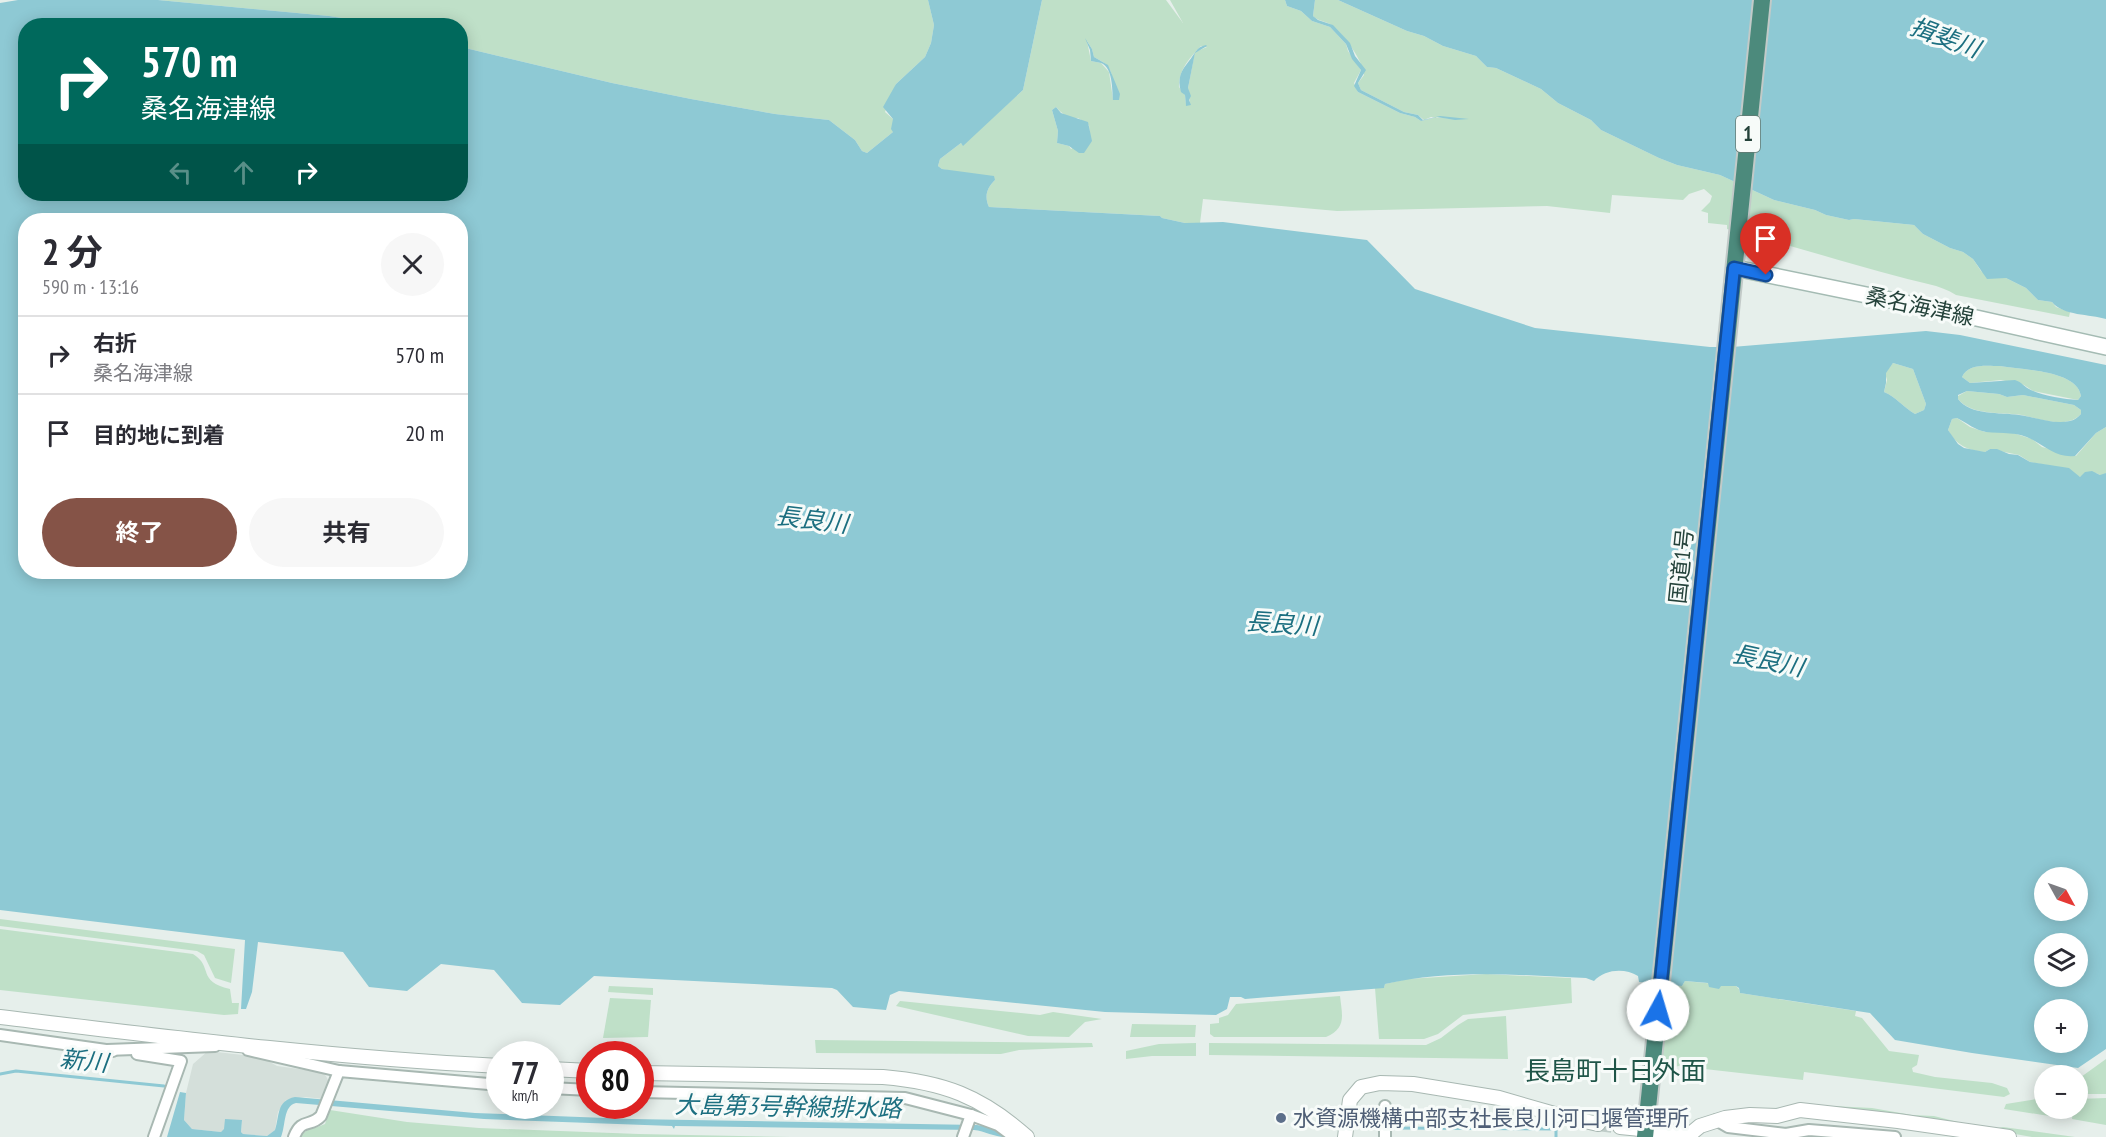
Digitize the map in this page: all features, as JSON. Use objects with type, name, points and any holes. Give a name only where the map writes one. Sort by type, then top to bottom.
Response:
[{"type":"highway","name":"国道1号","points":[[1645,1133],[1739,269],[1762,0]]},
{"type":"main road","name":"桑名海津線","points":[[1739,269],[2106,347]]},
{"type":"street","points":[[0,1017],[233,1044],[442,1064],[486,1066]]},
{"type":"street","points":[[0,1035],[181,1061],[154,1137]]},
{"type":"street","points":[[107,1050],[208,1047],[233,1044],[259,1053],[339,1071],[486,1084]]},
{"type":"street","points":[[294,1137],[302,1124],[317,1120],[324,1110],[339,1071]]},
{"type":"street","points":[[654,1073],[912,1079],[957,1091],[976,1100],[995,1111],[1027,1137]]},
{"type":"street","points":[[1345,1137],[1350,1100],[1361,1087],[1380,1083],[1413,1084],[1499,1098],[1598,1124]]},
{"type":"street","points":[[654,1092],[905,1098],[967,1127],[998,1125],[1014,1137]]},
{"type":"street","points":[[1385,1106],[1385,1137]]},
{"type":"street","points":[[1620,1127],[1645,1133],[1682,1133],[1689,1136],[1700,1126],[1716,1120],[1750,1115],[1777,1116],[1800,1110],[2009,1137]]},
{"type":"street","points":[[1716,1120],[1728,1127],[1786,1134],[1809,1130],[1893,1137]]},
{"type":"shaded area","points":[[208,1051],[261,1057],[277,1066],[321,1072],[329,1082],[324,1099],[305,1097],[286,1100],[278,1112],[275,1130],[267,1136],[243,1134],[241,1132],[242,1121],[221,1132],[192,1129],[184,1120],[186,1093],[193,1064]]},
{"type":"green space","points":[[158,0],[928,0],[934,25],[931,43],[925,57],[896,84],[885,112],[893,119],[893,132],[867,153],[862,151],[855,140],[829,120],[775,114],[691,99],[468,49],[468,18],[342,18]]},
{"type":"green space","points":[[1042,0],[1166,0],[1183,23],[1170,0],[1285,0],[1287,6],[1301,11],[1312,21],[1330,27],[1346,44],[1361,70],[1354,83],[1358,92],[1421,121],[1436,117],[1424,120],[1418,115],[1404,112],[1361,90],[1358,83],[1364,75],[1363,69],[1353,49],[1334,27],[1313,16],[1315,0],[1338,0],[1443,46],[1476,56],[1487,67],[1496,68],[1541,89],[1558,103],[1591,120],[1601,130],[1659,158],[1677,165],[1720,175],[1774,200],[1826,215],[1849,220],[1914,225],[1923,234],[1963,252],[1973,259],[1981,271],[1994,278],[2006,278],[2026,288],[2038,300],[2052,302],[2056,307],[2070,312],[2069,317],[1956,295],[1936,286],[1727,229],[1727,225],[1708,223],[1708,213],[1701,211],[1710,202],[1712,196],[1704,189],[1689,194],[1683,200],[1612,195],[1610,213],[1547,206],[1337,211],[1203,199],[1200,223],[1185,223],[1160,216],[989,207],[987,192],[995,180],[942,169],[938,166],[940,159],[961,143],[963,145],[1023,90]],"holes":[[[1087,41],[1094,57],[1110,69],[1113,99],[1109,72],[1101,63],[1091,61]],[[1195,52],[1188,88],[1190,105],[1186,105],[1185,95],[1179,87],[1179,81],[1180,75]],[[1056,107],[1066,115],[1078,118],[1089,125],[1090,136],[1071,149],[1069,146],[1057,143],[1058,131],[1052,110]]]},
{"type":"green space","points":[[1893,363],[1913,369],[1926,404],[1924,410],[1915,414],[1884,392],[1887,380],[1885,373]]},
{"type":"green space","points":[[2000,366],[2059,376],[2077,387],[2081,396],[2078,400],[2033,391],[2024,385],[2001,380],[1970,383],[1962,377],[1973,367]]},
{"type":"green space","points":[[1967,391],[2007,397],[2023,395],[2074,405],[2081,410],[2081,414],[2071,421],[2057,422],[2022,415],[1979,411],[1958,399],[1958,396]]},
{"type":"green space","points":[[1957,418],[1970,427],[1985,432],[2010,432],[2032,439],[2042,447],[2076,456],[2096,433],[2106,427],[2106,473],[2080,477],[2030,462],[2019,455],[1990,449],[1985,452],[1968,449],[1955,440],[1948,430],[1952,419]]},
{"type":"green space","points":[[0,919],[235,949],[231,983],[215,978],[204,955],[197,951],[0,926]]},
{"type":"green space","points":[[0,929],[193,954],[203,964],[213,982],[230,989],[232,1003],[239,1003],[238,1014],[224,1015],[0,990]]},
{"type":"green space","points":[[1486,974],[1571,978],[1572,1003],[1463,1015],[1438,1034],[1424,1039],[1379,1039],[1375,988],[1384,988],[1385,984],[1407,979]]},
{"type":"green space","points":[[1685,981],[1736,986],[1740,993],[1856,1011],[1855,1016],[1862,1018],[1889,1051],[1919,1055],[1917,1065],[1912,1068],[1913,1072],[1935,1077],[1992,1083],[2007,1088],[2010,1094],[2004,1097],[1804,1072],[1803,1080],[1678,1066],[1669,1071],[1663,1081],[1660,1079],[1670,984],[1682,986]]},
{"type":"green space","points":[[609,986],[653,988],[653,995],[608,992]]},
{"type":"green space","points":[[1340,996],[1342,1020],[1337,1029],[1326,1037],[1214,1037],[1210,1034],[1210,1024],[1219,1023],[1219,1018],[1228,1015],[1236,1004]]},
{"type":"green space","points":[[610,998],[651,1000],[648,1037],[603,1038]]},
{"type":"green space","points":[[900,1001],[1040,1015],[1053,1012],[1102,1019],[1085,1022],[1069,1037],[1028,1036],[896,1006]]},
{"type":"green space","points":[[1506,1016],[1508,1059],[1209,1055],[1209,1043],[1426,1045],[1441,1038],[1468,1019]]},
{"type":"green space","points":[[1132,1024],[1196,1025],[1195,1037],[1130,1037]]},
{"type":"green space","points":[[815,1040],[1092,1043],[1093,1047],[1019,1050],[1001,1054],[816,1053]]},
{"type":"green space","points":[[1196,1043],[1196,1056],[1152,1056],[1126,1059],[1126,1051],[1159,1044]]},
{"type":"green space","points":[[2106,1059],[2106,1094],[2088,1094],[2088,1072]]},
{"type":"green space","points":[[2106,1098],[2106,1125],[2072,1119],[2088,1119],[2088,1099]]},
{"type":"green space","points":[[2034,1099],[2034,1114],[2004,1109],[2006,1104]]},
{"type":"green space","points":[[1832,1106],[1872,1108],[1912,1115],[1934,1116],[1970,1125],[1832,1108]]},
{"type":"green space","points":[[330,1110],[407,1122],[479,1128],[791,1137],[300,1137],[308,1130],[325,1124]]},
{"type":"green space","points":[[1998,1128],[2075,1137],[2032,1137],[1998,1131]]},
{"type":"water","name":"長良川","points":[[18,0],[158,0],[342,18],[18,18],[18,201],[468,201],[468,49],[691,99],[775,114],[829,120],[855,140],[862,151],[867,153],[893,132],[891,129],[893,119],[883,107],[896,84],[925,57],[931,43],[934,25],[928,0],[1042,0],[1023,90],[963,146],[961,143],[940,159],[938,166],[942,169],[994,176],[995,180],[987,192],[989,207],[1160,216],[1185,223],[1223,222],[1367,240],[1415,289],[1535,328],[1710,347],[1926,331],[1960,335],[2106,365],[2106,427],[2096,433],[2075,456],[2058,454],[2022,435],[1982,431],[1957,418],[1952,419],[1948,430],[1958,444],[1964,448],[1985,452],[1997,449],[2018,455],[2030,462],[2069,468],[2080,477],[2085,472],[2092,471],[2100,475],[2106,473],[2106,1049],[2082,1065],[2057,1065],[1895,1040],[1870,1013],[1740,993],[1736,986],[1721,986],[1719,989],[1709,987],[1708,983],[1685,981],[1682,986],[1639,982],[1638,976],[1621,971],[1609,972],[1594,981],[1586,978],[1486,974],[1435,976],[1385,984],[1384,988],[1245,999],[1230,997],[1227,1009],[1216,1015],[1105,1012],[899,991],[890,995],[886,1010],[853,1007],[837,990],[832,988],[594,976],[560,1005],[522,1003],[494,970],[441,964],[407,991],[369,987],[343,952],[258,942],[252,992],[246,1009],[241,1009],[245,940],[0,910],[0,3]],"holes":[[[1893,363],[1913,369],[1926,404],[1924,410],[1915,414],[1884,392],[1886,373]],[[2000,366],[2034,370],[2070,381],[2077,387],[2081,396],[2078,400],[2048,396],[2031,390],[2015,380],[1970,383],[1962,377],[1973,367]],[[1967,391],[2007,397],[2023,395],[2074,405],[2081,410],[2081,414],[2075,419],[2064,422],[1978,411],[1958,399],[1958,395]]]},
{"type":"water","points":[[1285,0],[1315,0],[1313,16],[1333,25],[1350,43],[1355,56],[1366,70],[1358,83],[1361,90],[1404,112],[1418,115],[1423,120],[1440,116],[1469,119],[1455,120],[1437,117],[1421,121],[1358,92],[1354,86],[1361,70],[1352,59],[1346,44],[1330,27],[1312,21],[1301,11],[1287,6]]},
{"type":"water","name":"揖斐川","points":[[1338,0],[2106,0],[2106,319],[2070,312],[2057,307],[2052,302],[2038,300],[2026,288],[2006,278],[1987,279],[1973,259],[1923,234],[1914,225],[1849,220],[1826,215],[1774,200],[1720,175],[1677,165],[1659,158],[1601,130],[1591,120],[1558,103],[1541,89],[1496,68],[1487,67],[1476,56],[1443,46]]},
{"type":"water","points":[[1085,38],[1094,57],[1108,65],[1120,94],[1119,100],[1113,100],[1108,69],[1101,63],[1091,61],[1090,50]]},
{"type":"water","points":[[1206,45],[1195,53],[1188,88],[1191,105],[1186,106],[1185,95],[1181,92],[1179,83],[1181,75],[1196,51]]},
{"type":"water","points":[[1056,107],[1061,113],[1088,122],[1092,141],[1084,153],[1057,143],[1058,131],[1052,110]]},
{"type":"water","points":[[180,1092],[186,1093],[184,1120],[192,1129],[221,1132],[224,1129],[225,1119],[242,1120],[241,1132],[243,1134],[267,1136],[275,1130],[282,1105],[295,1097],[486,1113],[486,1119],[564,1119],[564,1116],[576,1117],[576,1119],[977,1125],[993,1128],[1005,1137],[974,1130],[675,1126],[674,1129],[672,1126],[484,1119],[296,1103],[287,1112],[281,1137],[167,1137]]},
{"type":"waterway","name":"新川","points":[[0,1074],[16,1071],[164,1086]]},
{"type":"waterway","points":[[1390,1128],[1556,1129],[1556,1137]]},
{"type":"tunnel","points":[[1598,1124],[1620,1127]]},
{"type":"place","name":"水資源機構中部支社長良川河口堰管理所","points":[[1281,1118]]},
{"type":"district","name":"長島町十日外面","points":[[1615,1071]]},
{"type":"route","points":[[1658,1010],[1734,268],[1766,275]]},
{"type":"water label","name":"大島第3号幹線排水路","points":[[788,1107]]}]
